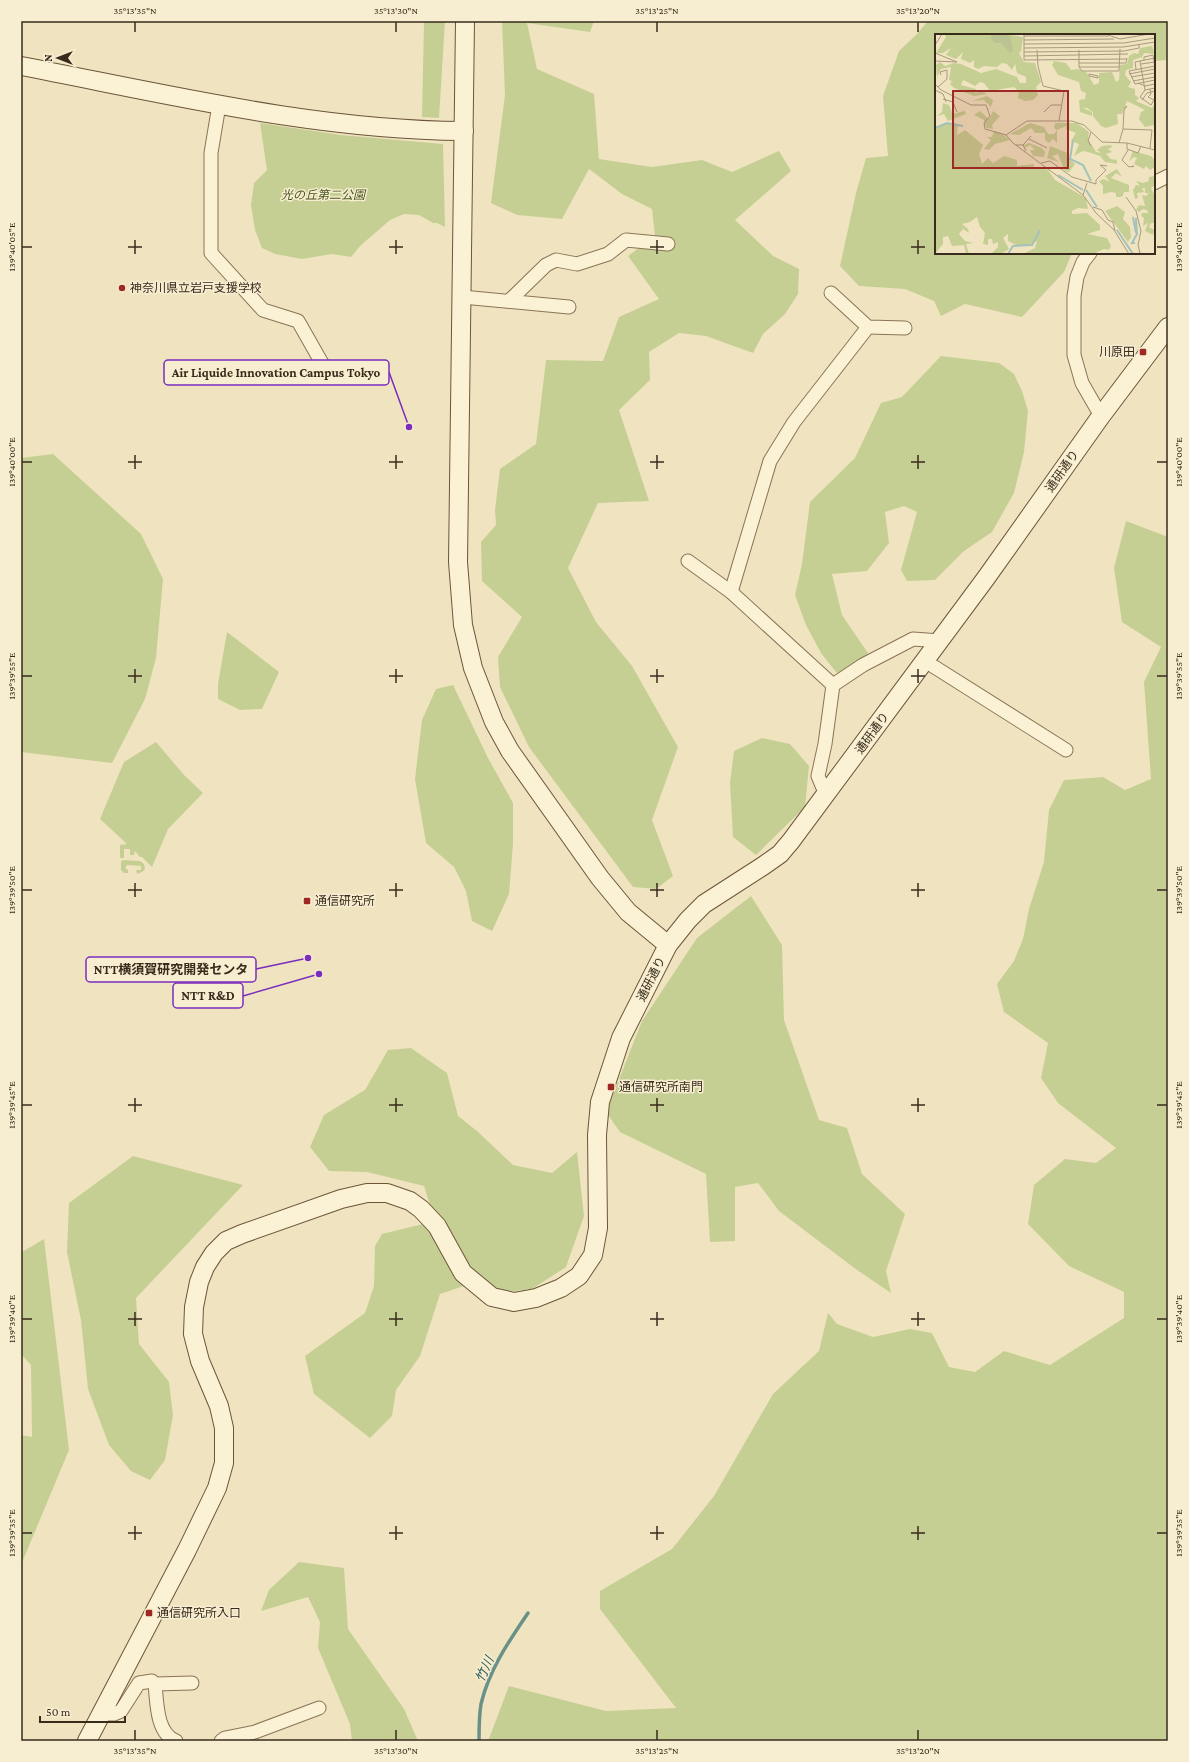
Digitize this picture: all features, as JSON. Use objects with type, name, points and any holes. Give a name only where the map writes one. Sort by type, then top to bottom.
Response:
[{"type":"street","points":[[465,21],[459,589],[463,625],[474,668],[494,722],[510,751],[609,889],[628,912],[668,945]]},
{"type":"street","points":[[21,66],[272,114],[358,126],[419,131],[464,131]]},
{"type":"street","points":[[219,105],[211,153],[211,253],[263,310],[298,320],[327,372]]},
{"type":"street","points":[[1155,182],[1168,176]]},
{"type":"street","points":[[509,301],[546,265],[556,260],[577,264],[608,254],[626,240],[668,244]]},
{"type":"street","points":[[1089,254],[1083,262],[1077,278],[1074,296],[1074,355],[1082,383],[1101,416]]},
{"type":"street","points":[[831,293],[868,328],[905,328]]},
{"type":"street","points":[[462,297],[569,307]]},
{"type":"street","name":"通研通り","points":[[87,1741],[187,1550],[217,1488],[224,1463],[224,1428],[219,1406],[200,1361],[193,1334],[194,1307],[199,1282],[205,1267],[214,1252],[226,1241],[242,1234],[341,1199],[367,1193],[387,1193],[410,1201],[421,1209],[437,1226],[463,1273],[492,1297],[514,1302],[536,1298],[561,1288],[579,1276],[593,1255],[598,1228],[597,1135],[600,1102],[621,1038],[668,945],[704,904],[780,854],[792,842],[940,641],[1101,416],[1168,327]]},
{"type":"street","points":[[732,592],[770,461],[794,422],[868,328]]},
{"type":"street","points":[[688,561],[732,592],[833,685]]},
{"type":"street","points":[[826,796],[818,776],[825,744],[833,685],[864,665],[913,639],[940,641]]},
{"type":"street","points":[[925,661],[1066,750]]},
{"type":"street","points":[[102,1714],[114,1714],[121,1711],[139,1683],[152,1681],[155,1684],[192,1683]]},
{"type":"street","points":[[155,1684],[161,1724],[171,1739],[176,1741]]},
{"type":"street","points":[[221,1741],[225,1738],[255,1732],[319,1708]]},
{"type":"green space","points":[[424,21],[445,21],[439,118],[422,117]]},
{"type":"green space","points":[[502,21],[594,21],[590,32],[527,23],[537,69],[594,94],[599,159],[652,167],[702,160],[732,172],[779,151],[791,171],[735,220],[773,256],[799,269],[798,294],[785,314],[763,334],[753,353],[706,336],[679,333],[649,352],[650,380],[619,410],[649,501],[598,503],[568,568],[596,622],[632,666],[678,747],[652,820],[673,876],[656,889],[633,887],[529,747],[500,687],[498,657],[522,617],[482,581],[481,542],[496,525],[495,510],[500,469],[536,444],[546,360],[603,361],[619,317],[659,299],[628,256],[655,236],[652,209],[622,194],[589,169],[562,219],[517,215],[491,203],[505,95]]},
{"type":"green space","points":[[928,21],[1168,21],[1168,60],[1155,61],[1155,34],[935,34],[935,254],[1072,254],[1064,272],[1022,317],[965,304],[941,316],[934,301],[905,289],[859,286],[840,266],[856,193],[866,158],[888,156],[883,96],[899,51]]},
{"type":"green space","name":"光の丘第二公園","points":[[260,123],[341,135],[443,144],[445,227],[437,223],[433,223],[419,215],[404,214],[390,220],[360,246],[351,257],[332,254],[302,259],[275,254],[262,248],[255,230],[251,205],[254,183],[267,170]]},
{"type":"green space","points":[[941,356],[999,363],[1014,374],[1022,391],[1028,411],[1024,452],[1014,493],[992,532],[964,551],[935,580],[907,581],[901,570],[917,512],[904,506],[885,512],[889,543],[867,571],[832,574],[842,615],[874,662],[855,679],[836,672],[821,653],[806,625],[795,595],[802,564],[810,502],[855,458],[881,403],[902,397]]},
{"type":"green space","points":[[53,454],[141,534],[163,579],[156,658],[145,699],[112,763],[21,752],[21,458]]},
{"type":"green space","points":[[1126,521],[1168,537],[1168,1741],[488,1741],[509,1686],[606,1711],[676,1708],[600,1609],[600,1591],[672,1549],[714,1496],[773,1394],[819,1351],[828,1313],[837,1324],[873,1337],[910,1329],[932,1333],[949,1367],[975,1372],[1004,1351],[1050,1365],[1124,1318],[1124,1292],[1069,1266],[1028,1224],[1034,1185],[1065,1159],[1096,1163],[1116,1148],[1058,1103],[1041,1078],[1048,1043],[1004,1012],[997,984],[1014,961],[1023,939],[1029,909],[1044,862],[1049,810],[1064,780],[1103,777],[1125,790],[1151,779],[1144,682],[1161,647],[1122,622],[1114,568]]},
{"type":"green space","points":[[227,632],[279,672],[262,709],[240,710],[218,699],[218,684]]},
{"type":"green space","points":[[453,685],[488,758],[513,803],[513,844],[509,894],[492,931],[472,921],[466,891],[454,867],[426,843],[415,779],[422,720],[436,689]]},
{"type":"green space","points":[[762,738],[790,744],[809,766],[805,807],[756,855],[733,837],[730,783],[734,751]]},
{"type":"green space","points":[[156,742],[184,775],[203,793],[168,829],[152,867],[135,851],[134,855],[130,855],[130,849],[124,849],[124,858],[120,858],[120,845],[127,844],[100,819],[124,762]]},
{"type":"green space","points":[[123,860],[140,861],[144,864],[145,869],[137,874],[136,870],[141,870],[141,866],[127,865],[125,868],[128,870],[128,873],[124,873],[121,870],[121,862]]},
{"type":"green space","points":[[751,896],[782,945],[784,1020],[819,1120],[847,1128],[862,1174],[905,1214],[886,1271],[891,1293],[857,1270],[779,1211],[758,1183],[735,1187],[735,1241],[710,1242],[706,1174],[620,1132],[606,1112],[642,1021],[697,938]]},
{"type":"green space","points":[[411,1048],[447,1073],[458,1116],[477,1131],[513,1165],[552,1173],[577,1152],[584,1216],[566,1267],[532,1289],[496,1293],[473,1283],[440,1294],[420,1356],[396,1390],[392,1416],[370,1438],[314,1394],[305,1356],[365,1313],[374,1286],[375,1246],[382,1234],[435,1221],[424,1186],[367,1172],[329,1171],[310,1147],[324,1115],[365,1090],[388,1050]]},
{"type":"green space","points":[[133,1156],[243,1185],[136,1298],[139,1344],[169,1382],[173,1415],[165,1460],[150,1480],[131,1471],[109,1445],[88,1389],[81,1320],[67,1252],[69,1203]]},
{"type":"green space","points":[[44,1239],[69,1450],[21,1565],[21,1435],[32,1437],[31,1365],[21,1354],[21,1255],[22,1252]]},
{"type":"green space","points":[[299,1562],[344,1568],[348,1629],[404,1709],[418,1741],[352,1741],[350,1724],[318,1648],[320,1622],[308,1597],[261,1611],[269,1590]]},
{"type":"waterway","name":"竹川","points":[[479,1741],[479,1718],[481,1704],[489,1679],[507,1645],[528,1613]]},
{"type":"place","name":"神奈川県立岩戸支援学校","points":[[122,288]]},
{"type":"place","name":"川原田","points":[[1143,352]]},
{"type":"place","name":"Air Liquide Innovation Campus Tokyo","points":[[409,427]]},
{"type":"place","name":"通信研究所","points":[[307,901]]},
{"type":"place","name":"NTT横須賀研究開発センタ","points":[[308,958]]},
{"type":"place","name":"NTT R&D","points":[[319,974]]},
{"type":"place","name":"通信研究所南門","points":[[611,1087]]},
{"type":"place","name":"通信研究所入口","points":[[149,1613]]}]
